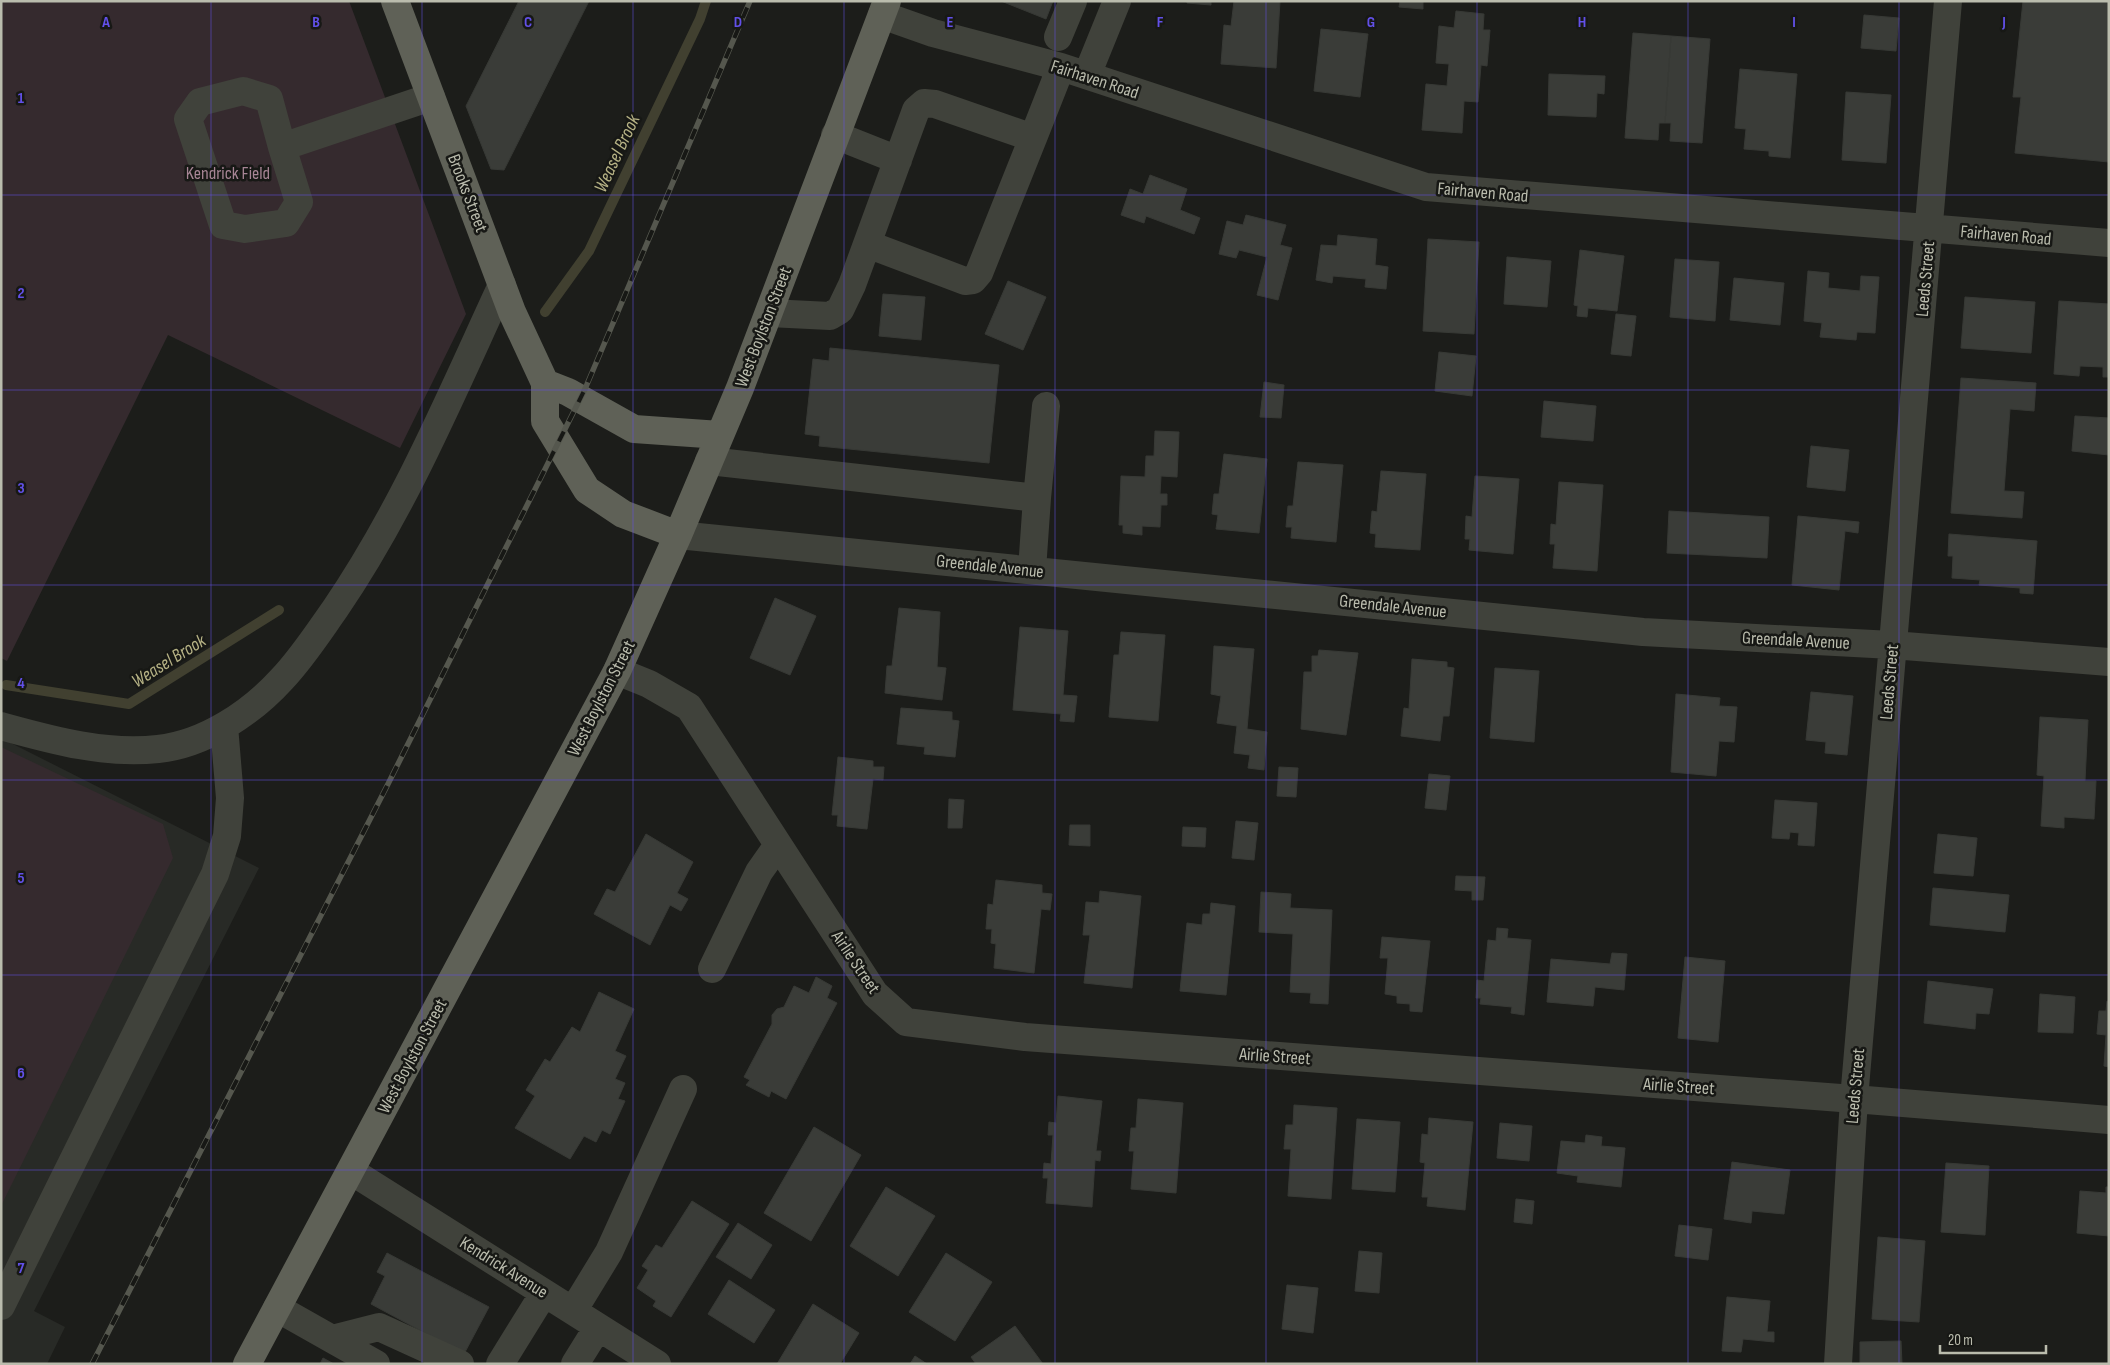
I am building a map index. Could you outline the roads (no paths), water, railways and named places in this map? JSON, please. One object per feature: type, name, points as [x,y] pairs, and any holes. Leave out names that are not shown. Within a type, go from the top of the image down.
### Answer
[{"type":"main road","name":"Brooks Street","points":[[395,1],[502,285],[525,342],[545,383],[545,421],[587,490],[624,514],[678,535]]},
{"type":"main road","name":"West Boylston Street","points":[[247,1364],[617,671],[678,535],[720,435],[769,313],[884,8]]},
{"type":"main road","points":[[545,383],[568,392],[634,429],[720,435]]},
{"type":"street","points":[[1058,37],[1073,1]]},
{"type":"street","points":[[1087,75],[1118,1]]},
{"type":"street","name":"Leeds Street","points":[[1838,1364],[1854,1099],[1948,1]]},
{"type":"street","name":"Fairhaven Road","points":[[884,8],[933,33],[1087,75],[1426,187],[2109,243]]},
{"type":"street","points":[[867,244],[964,281],[974,280],[979,273],[1061,67]]},
{"type":"street","points":[[242,91],[269,99],[282,147],[299,202],[286,223],[245,229],[223,225],[188,119],[200,102],[242,91]]},
{"type":"street","points":[[282,147],[431,97]]},
{"type":"street","points":[[769,313],[830,316],[840,310],[846,300],[916,110],[924,103],[935,104],[1033,138]]},
{"type":"street","points":[[835,136],[898,160]]},
{"type":"street","points":[[1,726],[95,748],[159,749],[196,739],[224,726],[250,709],[282,679],[348,589],[403,498],[502,285]]},
{"type":"street","points":[[1032,570],[1046,406]]},
{"type":"street","points":[[709,461],[1037,498]]},
{"type":"street","name":"Greendale Avenue","points":[[678,535],[1643,632],[1892,644],[2109,662]]},
{"type":"street","name":"Airlie Street","points":[[617,671],[648,684],[689,707],[875,994],[906,1022],[1025,1037],[2109,1120]]},
{"type":"street","points":[[1,1306],[215,874],[227,836],[230,798],[224,726]]},
{"type":"street","points":[[712,969],[759,872],[778,845]]},
{"type":"street","points":[[573,1311],[609,1252],[683,1089]]},
{"type":"street","name":"Kendrick Avenue","points":[[351,1171],[657,1364]]},
{"type":"street","points":[[500,1364],[544,1293]]},
{"type":"street","points":[[277,1308],[376,1364]]},
{"type":"street","points":[[332,1339],[379,1327],[460,1364]]},
{"type":"street","points":[[575,1364],[598,1327]]},
{"type":"waterway","name":"Weasel Brook","points":[[545,312],[589,251],[700,19],[706,1]]},
{"type":"waterway","name":"Weasel Brook","points":[[6,685],[129,704],[279,610]]},
{"type":"railway","points":[[92,1364],[388,784],[585,389],[750,1]]},
{"type":"park label","name":"Kendrick Field","points":[[228,173]]}]
